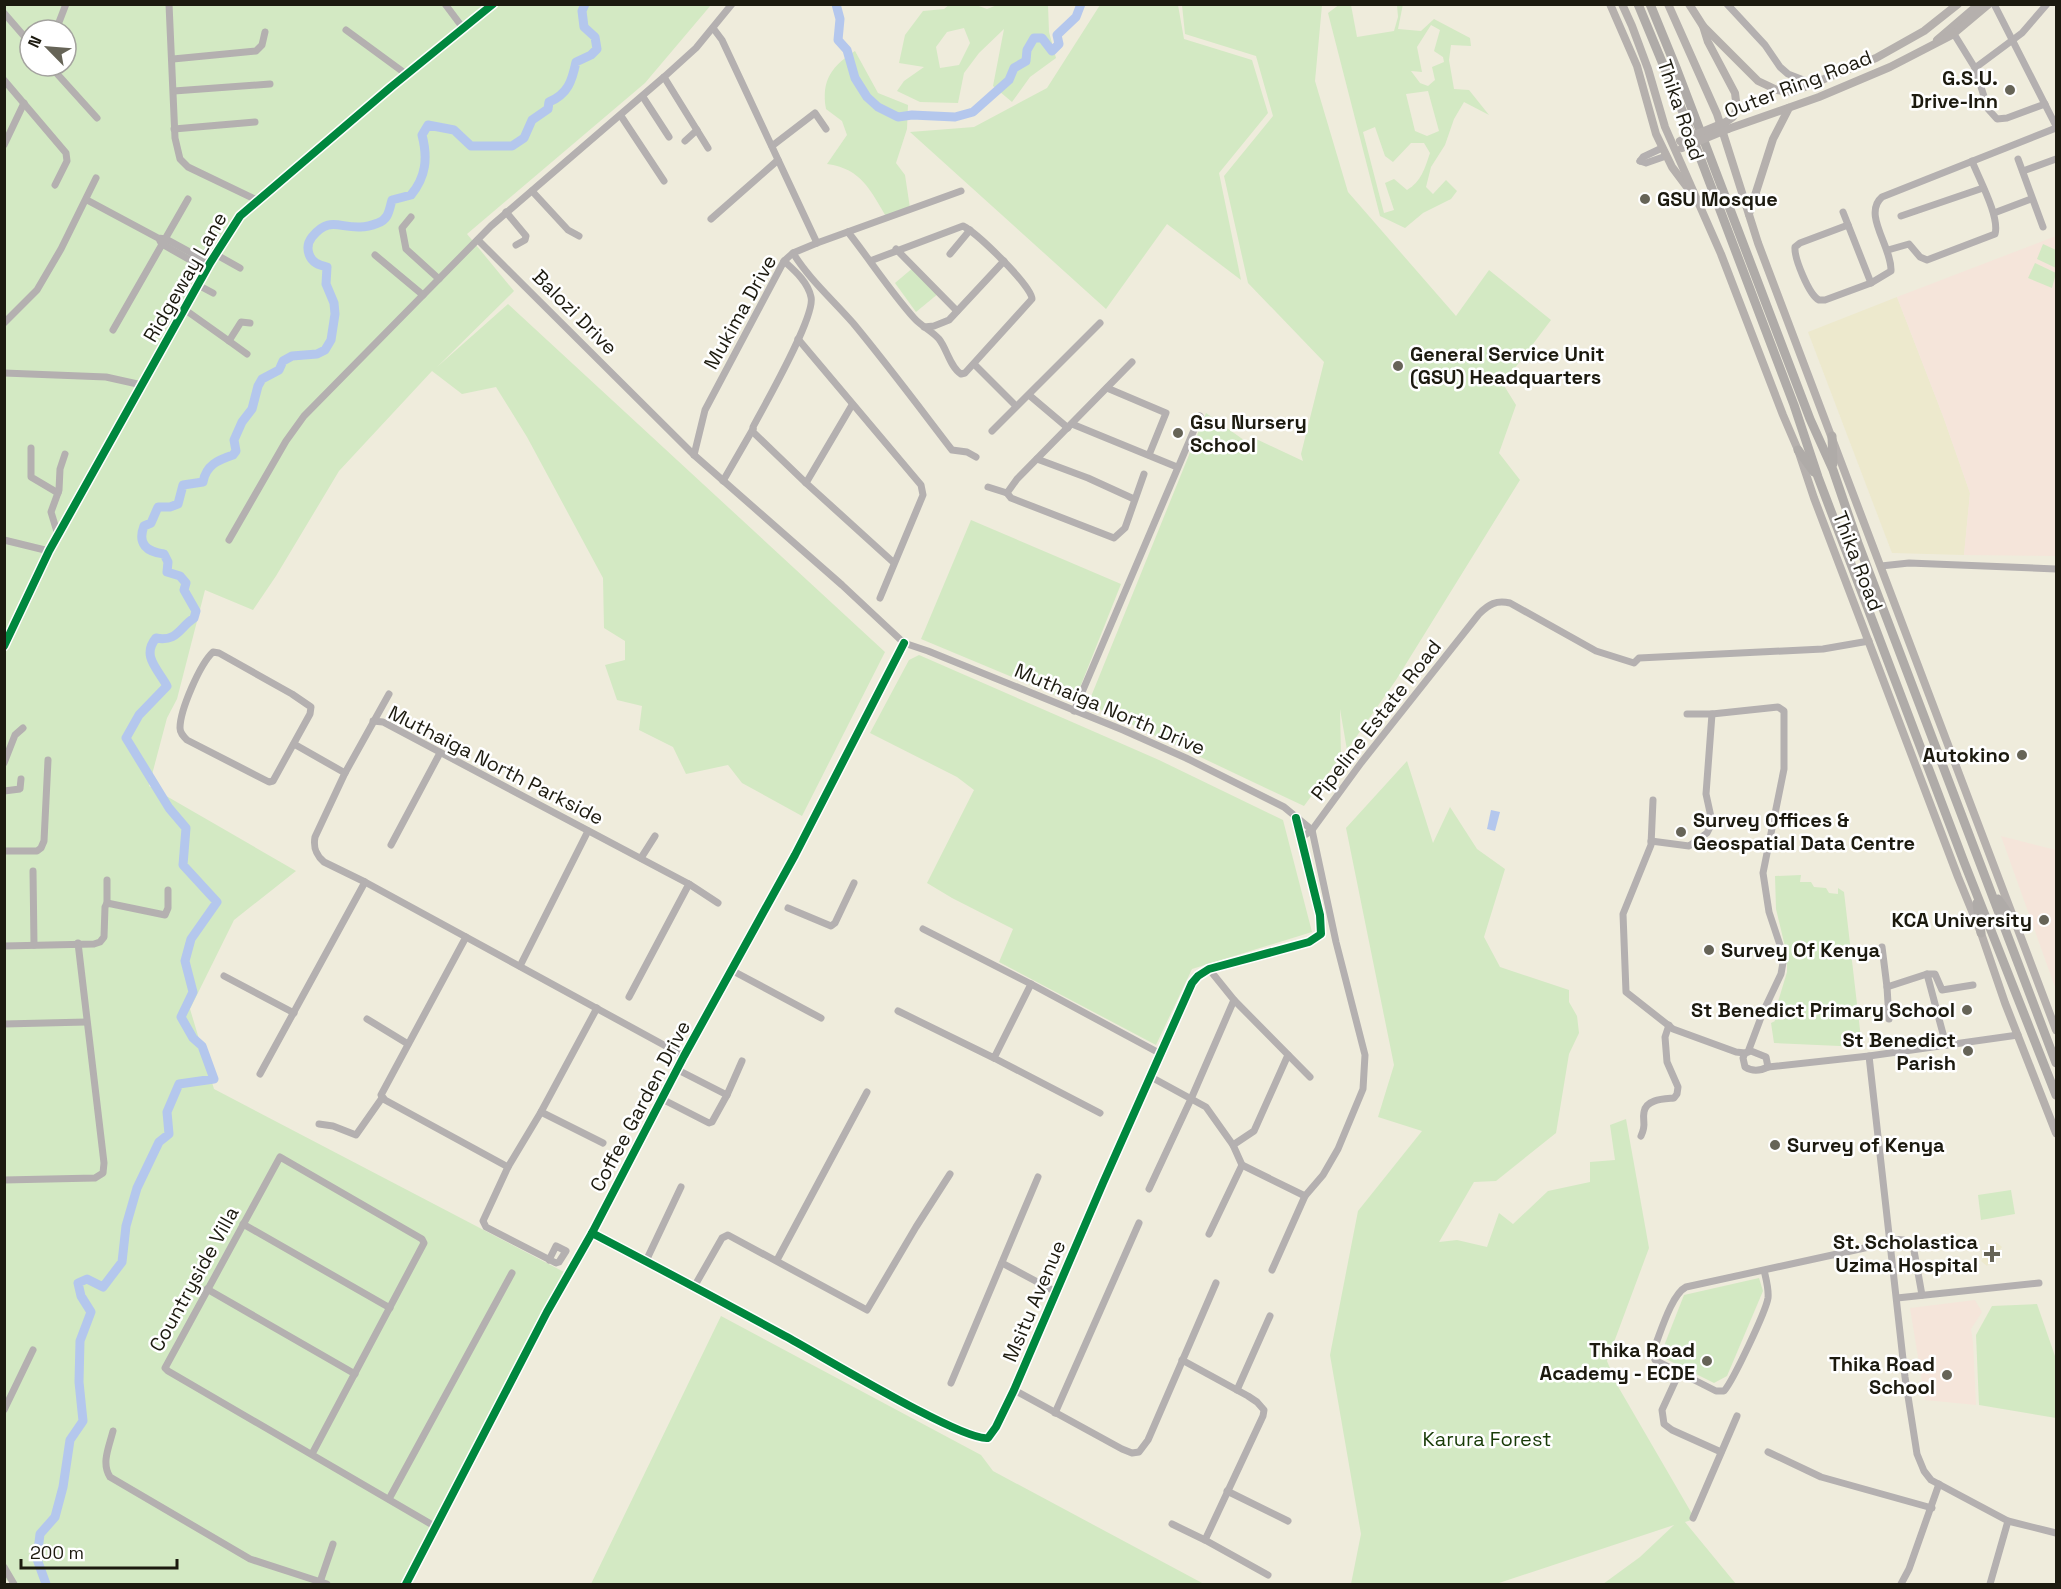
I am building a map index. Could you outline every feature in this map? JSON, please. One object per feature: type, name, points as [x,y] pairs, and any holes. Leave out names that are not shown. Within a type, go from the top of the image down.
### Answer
[{"type":"highway","name":"Thika Road","points":[[1638,4],[1684,116],[1974,888],[2056,1095]]},
{"type":"highway","name":"Thika Road","points":[[1650,4],[1810,419],[1833,470],[1858,543],[2056,1063]]},
{"type":"highway","points":[[1832,436],[1833,470]]},
{"type":"highway","points":[[1798,450],[1818,477]]},
{"type":"highway","points":[[1990,887],[2014,922]]},
{"type":"highway","points":[[1974,888],[1982,933]]},
{"type":"main road","points":[[1610,4],[1637,66],[1656,134],[1672,167],[1698,202]]},
{"type":"main road","name":"Thika Road","points":[[1622,4],[1641,49],[1660,110],[1721,254],[1798,450],[1814,498],[1958,877],[1982,933],[2005,1003],[2056,1131]]},
{"type":"main road","name":"Thika Road","points":[[1668,4],[1717,114],[1749,217],[2056,1030]]},
{"type":"main road","points":[[1689,4],[1704,26],[1708,42],[1735,93],[1737,109],[1729,123]]},
{"type":"main road","name":"Outer Ring Road","points":[[1704,26],[1749,74],[1766,86],[1792,92],[1876,58],[1908,41],[1958,4]]},
{"type":"main road","name":"Outer Ring Road","points":[[1932,44],[1979,4]]},
{"type":"main road","name":"Outer Ring Road","points":[[1677,146],[1729,123],[1789,108],[1890,67],[1954,34],[1991,4]]},
{"type":"main road","points":[[1749,217],[1773,139],[1789,108]]},
{"type":"main road","points":[[1656,134],[1660,110]]},
{"type":"street","points":[[169,4],[174,129],[180,159],[188,167],[256,200]]},
{"type":"street","points":[[445,4],[463,28]]},
{"type":"street","name":"Ridgeway Lane","points":[[4,646],[49,551],[208,266],[240,216],[406,74],[493,4]]},
{"type":"street","points":[[229,540],[296,426],[506,212],[643,97],[696,48],[732,4]]},
{"type":"street","points":[[1727,4],[1788,74],[1815,84]]},
{"type":"street","points":[[1848,225],[1795,247],[1796,256],[1812,295],[1819,300],[1871,283],[1892,272],[1888,250],[1874,214],[1879,200],[2056,127],[2013,40],[1991,4]]},
{"type":"street","points":[[1975,68],[2013,40],[2047,4]]},
{"type":"street","points":[[4,13],[18,29]]},
{"type":"street","points":[[713,28],[722,40],[817,243]]},
{"type":"street","points":[[346,30],[406,74]]},
{"type":"street","points":[[173,59],[256,51],[262,45],[265,32]]},
{"type":"street","points":[[1954,34],[1975,68],[1988,109],[1997,119],[2007,118],[2045,104]]},
{"type":"street","points":[[664,77],[708,148]]},
{"type":"street","points":[[61,78],[96,118]]},
{"type":"street","points":[[4,80],[66,153],[67,161],[55,185]]},
{"type":"street","points":[[174,91],[270,84]]},
{"type":"street","points":[[643,97],[669,137]]},
{"type":"street","points":[[4,145],[24,103]]},
{"type":"street","points":[[772,146],[815,113],[826,129]]},
{"type":"street","points":[[621,116],[664,181]]},
{"type":"street","points":[[174,129],[255,122]]},
{"type":"street","points":[[685,141],[697,130]]},
{"type":"street","points":[[2018,159],[2043,227]]},
{"type":"street","points":[[2022,171],[2056,159]]},
{"type":"street","points":[[711,219],[778,160]]},
{"type":"street","points":[[1888,250],[1909,244],[1924,260],[1992,236],[1997,227],[1994,213],[1972,161]]},
{"type":"street","points":[[4,323],[37,290],[87,200],[96,178]]},
{"type":"street","points":[[1902,216],[1983,188]]},
{"type":"street","points":[[532,191],[568,230],[579,236]]},
{"type":"street","name":"Mukima Drive","points":[[694,455],[705,410],[784,261],[793,253],[817,243],[961,191]]},
{"type":"street","points":[[113,330],[162,240],[188,199]]},
{"type":"street","points":[[1994,213],[2031,199]]},
{"type":"street","points":[[87,200],[208,266]]},
{"type":"street","points":[[506,212],[526,236],[525,240],[516,245]]},
{"type":"street","points":[[1843,212],[1871,283]]},
{"type":"street","points":[[411,217],[402,228],[404,246],[439,279]]},
{"type":"street","points":[[848,232],[870,261],[914,318],[940,341],[959,373],[965,373],[974,364],[1032,299],[1030,290],[1004,261],[963,226],[896,249],[870,261]]},
{"type":"street","points":[[950,254],[970,230]]},
{"type":"street","name":"Balozi Drive","points":[[478,240],[694,455],[842,585],[904,643]]},
{"type":"street","points":[[896,249],[957,311]]},
{"type":"street","points":[[793,253],[879,355],[952,450],[967,452],[976,457]]},
{"type":"street","points":[[215,254],[240,268]]},
{"type":"street","points":[[375,255],[423,295]]},
{"type":"street","points":[[723,481],[753,429],[798,339],[812,300],[804,282],[784,261]]},
{"type":"street","points":[[924,327],[944,324],[1004,261]]},
{"type":"street","points":[[198,285],[213,293]]},
{"type":"street","points":[[184,309],[247,354]]},
{"type":"street","points":[[230,341],[241,322],[250,323]]},
{"type":"street","points":[[992,431],[1100,323]]},
{"type":"street","points":[[798,339],[921,485],[923,495],[893,562],[880,598]]},
{"type":"street","points":[[1007,493],[1010,487],[1132,362]]},
{"type":"street","points":[[974,364],[1016,406]]},
{"type":"street","points":[[4,373],[106,378],[142,385]]},
{"type":"street","points":[[1107,388],[1166,413],[1149,455]]},
{"type":"street","points":[[1029,395],[1070,426],[1177,467]]},
{"type":"street","points":[[806,483],[852,405]]},
{"type":"street","points":[[1074,711],[1200,416]]},
{"type":"street","points":[[753,429],[755,435],[893,562]]},
{"type":"street","points":[[31,448],[31,477],[58,492]]},
{"type":"street","points":[[58,535],[51,515],[58,492],[59,472],[65,454]]},
{"type":"street","points":[[1037,459],[1134,499]]},
{"type":"street","points":[[988,487],[1114,538],[1125,528],[1144,474]]},
{"type":"street","points":[[4,540],[49,551]]},
{"type":"street","points":[[1881,566],[1920,563],[2056,569]]},
{"type":"street","name":"Pipeline Estate Road","points":[[1272,1270],[1305,1196],[1323,1175],[1338,1149],[1363,1089],[1365,1055],[1336,942],[1312,830],[1360,763],[1479,614],[1491,603],[1498,601],[1510,603],[1596,651],[1634,663],[1639,658],[1813,650],[1844,647],[1869,641]]},
{"type":"street","name":"Muthaiga North Drive","points":[[904,643],[1123,730],[1207,768],[1284,807],[1296,818]]},
{"type":"street","name":"Coffee Garden Drive","points":[[406,1584],[547,1312],[592,1233],[684,1056],[795,855],[904,643]]},
{"type":"street","points":[[213,652],[219,653],[312,707],[294,744],[277,776],[269,782],[181,735],[180,728],[185,707],[197,676],[208,656],[213,652]]},
{"type":"street","points":[[374,721],[389,694]]},
{"type":"street","points":[[1687,714],[1712,714],[1778,707],[1784,711],[1785,716],[1784,769],[1763,873],[1769,912],[1784,957],[1781,974],[1745,1054],[1745,1067],[1751,1070],[1762,1070],[1781,1064],[1869,1056],[2018,1035]]},
{"type":"street","points":[[1651,841],[1689,846],[1707,833],[1711,817],[1706,794],[1712,714]]},
{"type":"street","name":"Muthaiga North Parkside","points":[[684,1056],[324,862],[319,858],[315,849],[315,837],[345,773],[374,721],[383,722],[641,858],[718,903]]},
{"type":"street","points":[[4,763],[15,735],[23,728]]},
{"type":"street","points":[[294,744],[345,773]]},
{"type":"street","points":[[391,845],[440,753]]},
{"type":"street","points":[[4,851],[37,851],[41,848],[44,841],[48,760]]},
{"type":"street","points":[[4,791],[20,789],[21,779]]},
{"type":"street","points":[[1653,800],[1651,841],[1623,914],[1626,992],[1683,1034],[1736,1052],[1745,1054],[1756,1052],[1781,1064]]},
{"type":"street","points":[[1296,818],[1312,830],[1301,838]]},
{"type":"street","points":[[1296,818],[1320,915],[1320,935],[1309,942],[1209,969],[1234,999],[1310,1077]]},
{"type":"street","points":[[520,966],[588,831]]},
{"type":"street","points":[[641,858],[655,836]]},
{"type":"street","points":[[33,871],[34,945]]},
{"type":"street","points":[[4,946],[100,942],[104,937],[107,880]]},
{"type":"street","points":[[260,1074],[364,882]]},
{"type":"street","points":[[788,908],[831,926],[835,923],[854,883]]},
{"type":"street","points":[[629,997],[689,884]]},
{"type":"street","points":[[107,903],[165,915],[168,908],[168,890]]},
{"type":"street","points":[[922,929],[1161,1054]]},
{"type":"street","points":[[319,1124],[333,1126],[356,1135],[382,1096],[466,937]]},
{"type":"street","points":[[4,1180],[95,1178],[103,1173],[104,1163],[78,943]]},
{"type":"street","points":[[1882,947],[1888,1019]]},
{"type":"street","name":"Msitu Avenue","points":[[592,1233],[927,1415],[979,1438],[990,1436],[1014,1390],[1192,983],[1209,969]]},
{"type":"street","points":[[733,970],[821,1018]]},
{"type":"street","points":[[1927,974],[1946,1045]]},
{"type":"street","points":[[1887,987],[1927,974],[1935,974],[1942,990],[1972,985]]},
{"type":"street","points":[[224,976],[294,1013]]},
{"type":"street","points":[[994,1058],[1031,984]]},
{"type":"street","points":[[1149,1189],[1234,999]]},
{"type":"street","points":[[549,1260],[486,1227],[483,1221],[508,1167],[541,1112],[597,1008]]},
{"type":"street","points":[[898,1011],[1100,1113]]},
{"type":"street","points":[[367,1020],[408,1044]]},
{"type":"street","points":[[4,1024],[86,1022]]},
{"type":"street","points":[[1641,1136],[1644,1129],[1644,1112],[1647,1107],[1658,1100],[1674,1098],[1677,1094],[1678,1087],[1667,1062],[1665,1037],[1669,1025]]},
{"type":"street","points":[[1233,1145],[1254,1131],[1288,1055]]},
{"type":"street","points":[[1869,1056],[1905,1377],[1917,1454],[1924,1471],[1931,1480],[2008,1521],[2056,1533]]},
{"type":"street","points":[[1766,1057],[1768,1067]]},
{"type":"street","points":[[662,1099],[709,1123],[712,1122],[742,1061]]},
{"type":"street","points":[[678,1070],[727,1095]]},
{"type":"street","points":[[1151,1077],[1206,1107],[1233,1145],[1242,1165],[1305,1196]]},
{"type":"street","points":[[777,1260],[867,1092]]},
{"type":"street","points":[[382,1096],[508,1167]]},
{"type":"street","points":[[541,1112],[603,1143]]},
{"type":"street","name":"Countryside Villa","points":[[390,1308],[424,1242],[280,1157],[166,1363],[166,1370],[436,1527]]},
{"type":"street","points":[[1209,1234],[1242,1165]]},
{"type":"street","points":[[694,1287],[724,1235],[728,1235],[867,1310],[950,1174]]},
{"type":"street","points":[[951,1383],[1038,1177]]},
{"type":"street","points":[[646,1262],[681,1187]]},
{"type":"street","points":[[1055,1413],[1139,1223]]},
{"type":"street","points":[[243,1224],[390,1308],[312,1454]]},
{"type":"street","points":[[1764,1270],[1768,1299],[1734,1376],[1722,1392],[1655,1360],[1653,1353],[1679,1292],[1686,1287],[1876,1245],[1891,1239],[1909,1241],[1913,1245],[1922,1295]]},
{"type":"street","points":[[1002,1263],[1056,1292]]},
{"type":"street","points":[[389,1499],[512,1273]]},
{"type":"street","points":[[1014,1390],[1122,1449],[1132,1453],[1139,1452],[1148,1440],[1216,1283]]},
{"type":"street","points":[[1897,1298],[2039,1283]]},
{"type":"street","points":[[207,1289],[355,1374]]},
{"type":"street","points":[[1237,1390],[1270,1316]]},
{"type":"street","points":[[4,1410],[33,1350]]},
{"type":"street","points":[[1182,1360],[1257,1402],[1264,1410],[1205,1540]]},
{"type":"street","points":[[1679,1373],[1662,1410],[1664,1424],[1672,1430],[1721,1452]]},
{"type":"street","points":[[1693,1518],[1737,1416]]},
{"type":"street","points":[[113,1431],[105,1464],[110,1477],[250,1559],[324,1583],[333,1544]]},
{"type":"street","points":[[1768,1452],[1821,1476],[1932,1508]]},
{"type":"street","points":[[1901,1584],[1909,1569],[1939,1484]]},
{"type":"street","points":[[1227,1491],[1288,1521]]},
{"type":"street","points":[[1990,1584],[2008,1521]]},
{"type":"street","points":[[1172,1524],[1268,1575]]},
{"type":"street","points":[[4,1567],[14,1584]]},
{"type":"shaded area","points":[[2056,236],[2056,556],[1964,555],[1970,493],[1897,297]]},
{"type":"shaded area","points":[[1897,297],[1970,493],[1964,555],[1892,553],[1808,332]]},
{"type":"shaded area","name":"KCA University","points":[[2001,836],[2056,850],[2056,990]]},
{"type":"shaded area","name":"St. Scholastica Uzima Hospital","points":[[1996,1242],[2002,1247],[1987,1266],[1981,1261]]},
{"type":"shaded area","points":[[1975,1300],[1982,1312],[1971,1329],[1976,1405],[1925,1400],[1910,1308]]},
{"type":"green space","points":[[950,4],[976,5],[987,9],[997,5],[1048,5],[1049,32],[1056,58],[1030,77],[1012,102],[993,86],[1004,29],[979,53],[964,73],[958,103],[920,102],[897,91],[904,81],[924,67],[899,63],[905,35],[923,11],[944,9]],"holes":[[[964,28],[970,43],[959,65],[940,68],[936,47],[947,32]]]},
{"type":"green space","points":[[1340,4],[1351,5],[1357,37],[1394,31],[1398,17],[1397,5],[1403,4],[1398,29],[1421,31],[1434,19],[1470,38],[1471,46],[1451,45],[1449,60],[1454,89],[1469,90],[1489,115],[1464,102],[1454,119],[1445,145],[1431,167],[1426,187],[1433,194],[1446,180],[1457,191],[1451,199],[1423,213],[1405,228],[1380,216],[1328,13]],"holes":[[[1431,25],[1440,30],[1434,51],[1443,57],[1444,62],[1432,67],[1435,80],[1428,86],[1420,83],[1411,71],[1422,72],[1417,47]],[[1428,91],[1439,131],[1427,136],[1415,131],[1406,94]],[[1375,127],[1385,156],[1393,162],[1411,143],[1424,143],[1430,153],[1419,179],[1412,187],[1407,190],[1394,179],[1385,183],[1394,210],[1384,213],[1363,132]]]},
{"type":"green space","points":[[5,5],[711,5],[645,83],[467,234],[514,291],[437,367],[508,304],[885,652],[802,816],[742,783],[728,765],[686,774],[673,747],[639,730],[642,706],[617,700],[605,665],[625,660],[625,641],[604,628],[603,578],[527,437],[496,387],[462,394],[432,371],[339,471],[253,610],[205,590],[177,699],[167,718],[149,786],[296,871],[234,920],[190,1009],[214,1089],[564,1272],[400,1584],[18,1584],[5,1580]]},
{"type":"green space","points":[[1100,5],[1178,5],[1184,39],[1252,60],[1268,113],[1219,173],[1241,280],[1167,224],[1106,309],[910,132],[974,127],[1047,88]]},
{"type":"green space","points":[[1182,5],[1322,5],[1315,81],[1348,192],[1456,316],[1489,270],[1551,320],[1503,384],[1516,405],[1499,453],[1520,480],[1396,680],[1347,750],[1340,709],[1341,756],[1304,806],[1088,704],[1206,413],[1248,443],[1254,438],[1303,461],[1301,454],[1324,362],[1248,283],[1224,176],[1273,116],[1256,56],[1185,34]]},
{"type":"green space","points":[[855,51],[878,93],[908,105],[907,129],[896,163],[905,175],[910,208],[887,218],[864,182],[849,171],[827,164],[847,135],[842,121],[826,109],[825,90],[834,68]]},
{"type":"green space","points":[[2043,244],[2056,250],[2056,268],[2037,259]]},
{"type":"green space","points":[[2035,263],[2056,273],[2052,288],[2028,278]]},
{"type":"green space","points":[[914,267],[939,293],[916,312],[895,283]]},
{"type":"green space","points":[[971,520],[1121,584],[1077,695],[1067,700],[921,639]]},
{"type":"green space","points":[[919,655],[1159,760],[1283,820],[1312,932],[1192,969],[1156,1045],[999,962],[1013,929],[927,883],[974,790],[957,777],[870,733],[909,660]]},
{"type":"green space","name":"Karura Forest","points":[[1407,761],[1433,843],[1450,807],[1477,849],[1505,869],[1484,937],[1500,967],[1569,990],[1569,1002],[1577,1016],[1579,1033],[1569,1054],[1556,1133],[1496,1181],[1474,1182],[1439,1242],[1457,1240],[1487,1247],[1499,1213],[1513,1224],[1548,1191],[1590,1182],[1590,1162],[1615,1160],[1610,1125],[1626,1119],[1649,1248],[1607,1361],[1616,1383],[1695,1519],[1685,1522],[1736,1584],[1603,1584],[1640,1557],[1674,1525],[1496,1584],[1351,1584],[1361,1534],[1330,1355],[1358,1211],[1422,1131],[1378,1117],[1394,1065],[1346,828]]},
{"type":"green space","points":[[1801,875],[1800,882],[1811,882],[1814,887],[1826,888],[1829,893],[1838,894],[1838,888],[1844,892],[1862,1047],[1774,1043],[1771,1023],[1775,1021],[1771,1010],[1777,1005],[1787,972],[1787,955],[1776,909],[1775,876]]},
{"type":"green space","points":[[2011,1190],[2015,1214],[1981,1220],[1978,1195]]},
{"type":"green space","points":[[1759,1278],[1763,1291],[1727,1376],[1714,1383],[1660,1356],[1684,1295]]},
{"type":"green space","points":[[2037,1304],[2056,1359],[2056,1418],[1979,1405],[1976,1335],[1992,1306]]},
{"type":"green space","points":[[721,1316],[981,1455],[993,1471],[1204,1584],[591,1584]]},
{"type":"water","points":[[1491,810],[1500,812],[1495,831],[1487,829]]},
{"type":"waterway","points":[[46,1584],[37,1559],[40,1534],[55,1517],[63,1487],[70,1440],[83,1421],[79,1382],[80,1341],[91,1312],[81,1296],[78,1283],[87,1279],[103,1287],[122,1262],[126,1226],[137,1188],[159,1142],[169,1134],[167,1112],[179,1084],[214,1079],[202,1046],[193,1038],[181,1017],[193,992],[185,961],[191,939],[217,902],[183,865],[186,828],[169,808],[126,738],[139,715],[167,686],[152,662],[150,651],[152,645],[156,638],[169,638],[177,633],[194,618],[196,611],[184,590],[186,583],[180,576],[167,572],[168,562],[164,554],[145,546],[142,538],[144,526],[151,523],[158,507],[178,504],[183,485],[203,482],[210,467],[233,455],[236,451],[234,440],[242,422],[252,409],[262,379],[279,370],[283,361],[292,356],[317,354],[325,350],[331,340],[335,314],[334,303],[326,284],[327,267],[314,262],[310,257],[308,245],[312,237],[329,225],[360,227],[378,223],[386,217],[392,200],[411,195],[423,174],[425,152],[422,135],[428,125],[454,130],[471,146],[512,146],[524,138],[532,120],[548,109],[549,102],[565,91],[573,75],[576,62],[591,55],[597,49],[595,37],[584,27],[582,11],[585,4]]},
{"type":"waterway","points":[[836,4],[840,19],[838,40],[847,50],[855,78],[867,97],[878,107],[898,117],[912,115],[955,117],[973,112],[1009,80],[1014,68],[1026,61],[1027,50],[1034,38],[1042,38],[1052,51],[1059,44],[1057,35],[1076,17],[1081,4]]},
{"type":"cycle path","points":[[4,646],[49,551],[210,263],[240,216],[391,87],[493,4]]},
{"type":"cycle path","points":[[406,1584],[547,1312],[592,1233],[684,1056],[795,855],[904,643]]},
{"type":"cycle path","points":[[592,1233],[921,1412],[973,1435],[988,1438],[1014,1390],[1192,983],[1209,969],[1309,942],[1321,934],[1320,915],[1296,818]]},
{"type":"place","name":"G.S.U. Drive-Inn","points":[[2010,90]]},
{"type":"place","name":"GSU Mosque","points":[[1645,199]]},
{"type":"place","name":"General Service Unit (GSU) Headquarters","points":[[1398,366]]},
{"type":"place","name":"Gsu Nursery School","points":[[1178,433]]},
{"type":"place","name":"Autokino","points":[[2022,755]]},
{"type":"place","name":"Survey Offices & Geospatial Data Centre","points":[[1681,832]]},
{"type":"place","name":"KCA University","points":[[2044,920]]},
{"type":"place","name":"Survey Of Kenya","points":[[1709,950]]},
{"type":"place","name":"St Benedict Primary School","points":[[1967,1010]]},
{"type":"place","name":"St Benedict Parish","points":[[1968,1051]]},
{"type":"place","name":"Survey of Kenya","points":[[1775,1145]]},
{"type":"place","name":"St. Scholastica Uzima Hospital","points":[[1992,1254]]},
{"type":"place","name":"Thika Road Academy - ECDE","points":[[1707,1361]]},
{"type":"place","name":"Thika Road School","points":[[1947,1375]]}]
